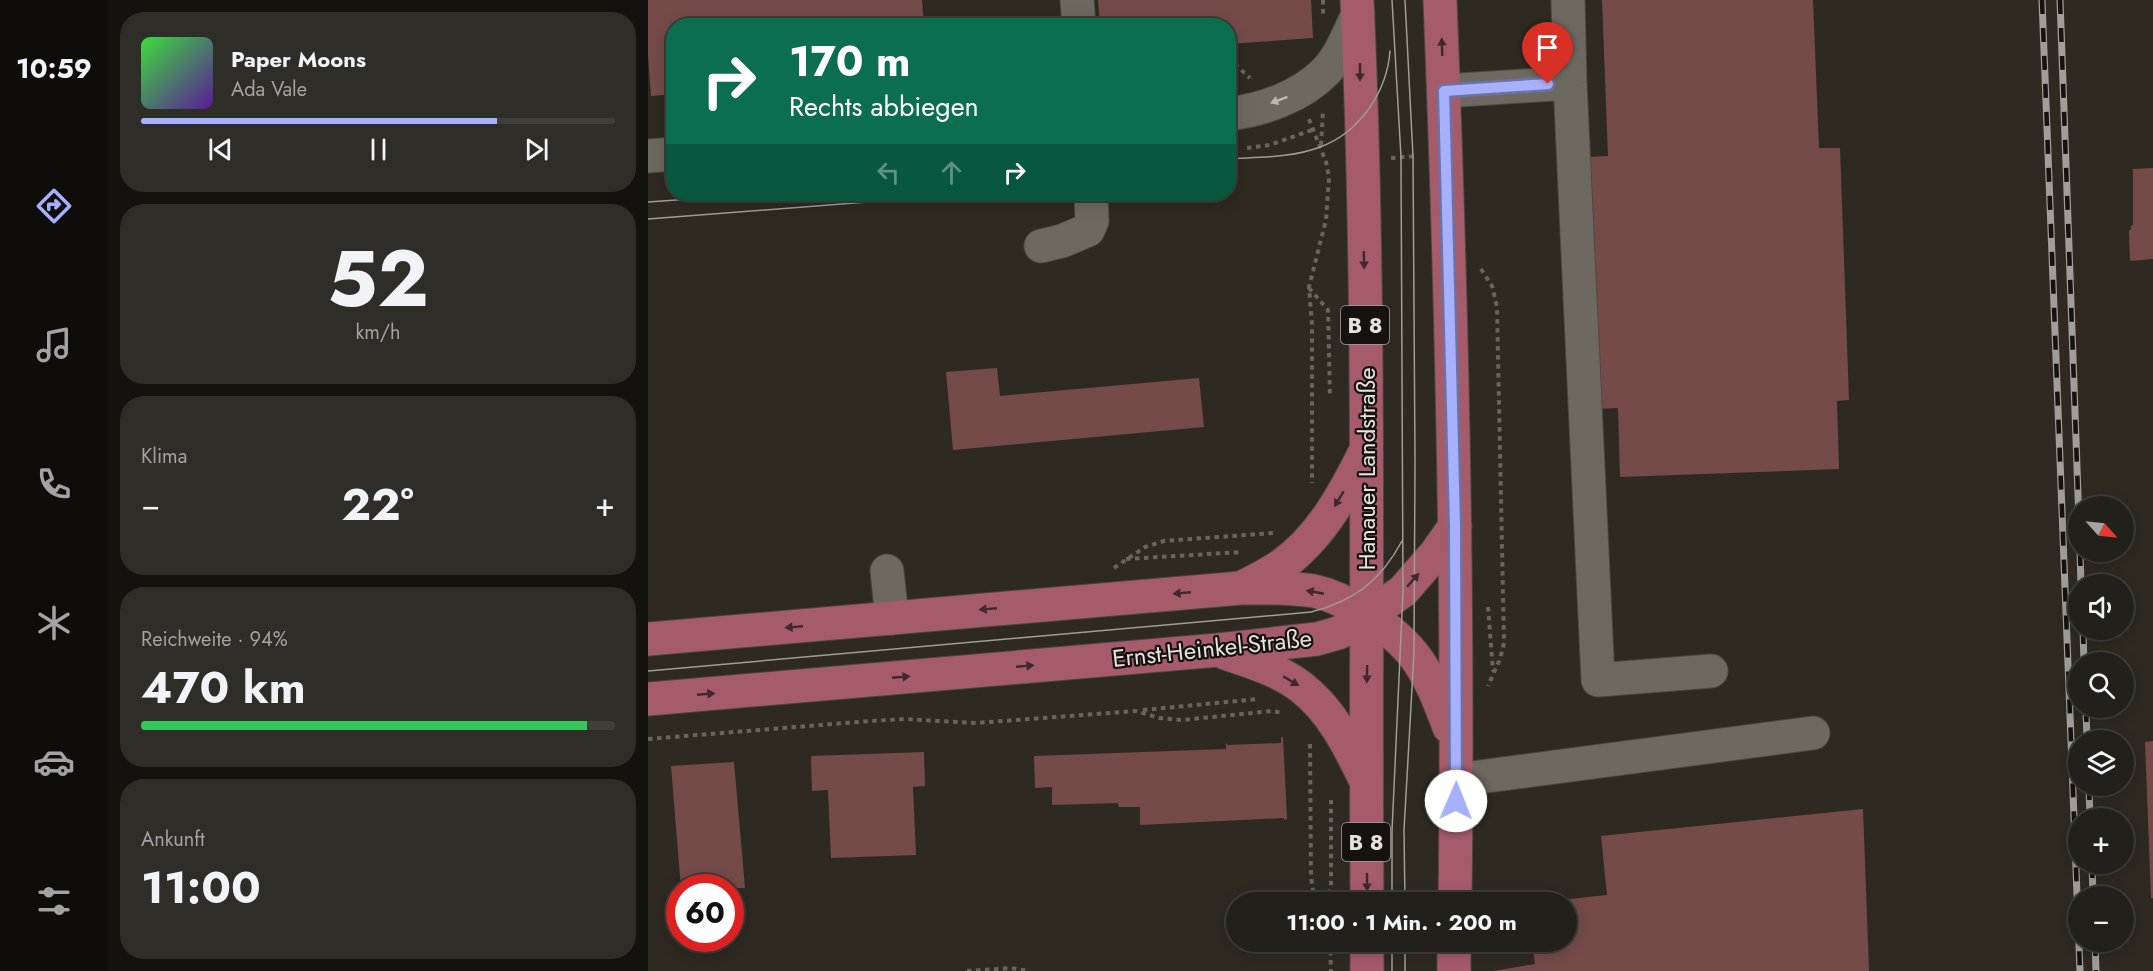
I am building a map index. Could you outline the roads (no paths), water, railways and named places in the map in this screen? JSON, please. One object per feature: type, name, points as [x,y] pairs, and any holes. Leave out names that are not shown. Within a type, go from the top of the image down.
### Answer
[{"type":"main road","points":[[1440,0],[1455,525],[1457,748],[1455,892]]},
{"type":"main road","name":"Hanauer Landstraße","points":[[1358,7],[1363,159],[1367,448],[1367,892]]},
{"type":"main road","points":[[1241,588],[1283,564],[1310,540],[1330,516],[1367,448]]},
{"type":"main road","points":[[1455,525],[1403,591],[1368,616],[1389,630],[1414,653],[1434,687],[1457,748]]},
{"type":"main road","name":"Ernst-Heinkel-Straße","points":[[648,639],[1241,588],[1316,591],[1344,601],[1368,616],[1338,633],[1317,639],[1218,650],[648,699]]},
{"type":"main road","points":[[1218,650],[1270,669],[1301,686],[1336,725],[1366,781]]},
{"type":"main road","points":[[1367,952],[1367,971]]},
{"type":"main road","points":[[1454,952],[1454,971]]},
{"type":"street","points":[[1077,0],[1078,18]]},
{"type":"street","points":[[1568,0],[1598,680],[1711,672]]},
{"type":"street","points":[[1236,112],[1275,102],[1296,93],[1326,70],[1345,44],[1358,7]]},
{"type":"street","points":[[1444,91],[1570,82]]},
{"type":"street","points":[[648,156],[666,155]]},
{"type":"street","points":[[1041,246],[1062,241],[1088,230],[1092,220],[1091,201]]},
{"type":"street","points":[[887,572],[892,618]]},
{"type":"street","points":[[1456,780],[1813,734]]},
{"type":"tram line","points":[[1392,0],[1401,157],[1403,591],[1392,831],[1392,892]]},
{"type":"tram line","points":[[1405,0],[1413,156],[1415,461],[1414,653],[1404,830],[1405,892]]},
{"type":"tram line","points":[[1236,158],[1309,151],[1334,141],[1347,132],[1377,96],[1388,66],[1390,51]]},
{"type":"tram line","points":[[648,202],[666,201]]},
{"type":"tram line","points":[[648,219],[880,201]]},
{"type":"tram line","points":[[648,671],[1311,612],[1341,602],[1365,587],[1385,567],[1402,541]]},
{"type":"tram line","points":[[1392,952],[1392,971]]},
{"type":"tram line","points":[[1405,952],[1405,971]]},
{"type":"railway","points":[[2042,0],[2080,971]]},
{"type":"railway","points":[[2060,0],[2078,496]]},
{"type":"railway","points":[[2080,562],[2081,574]]},
{"type":"railway","points":[[2083,640],[2084,652]]},
{"type":"railway","points":[[2086,718],[2087,730]]},
{"type":"railway","points":[[2089,796],[2090,808]]},
{"type":"railway","points":[[2092,874],[2093,886]]},
{"type":"railway","points":[[2095,952],[2096,971]]}]
